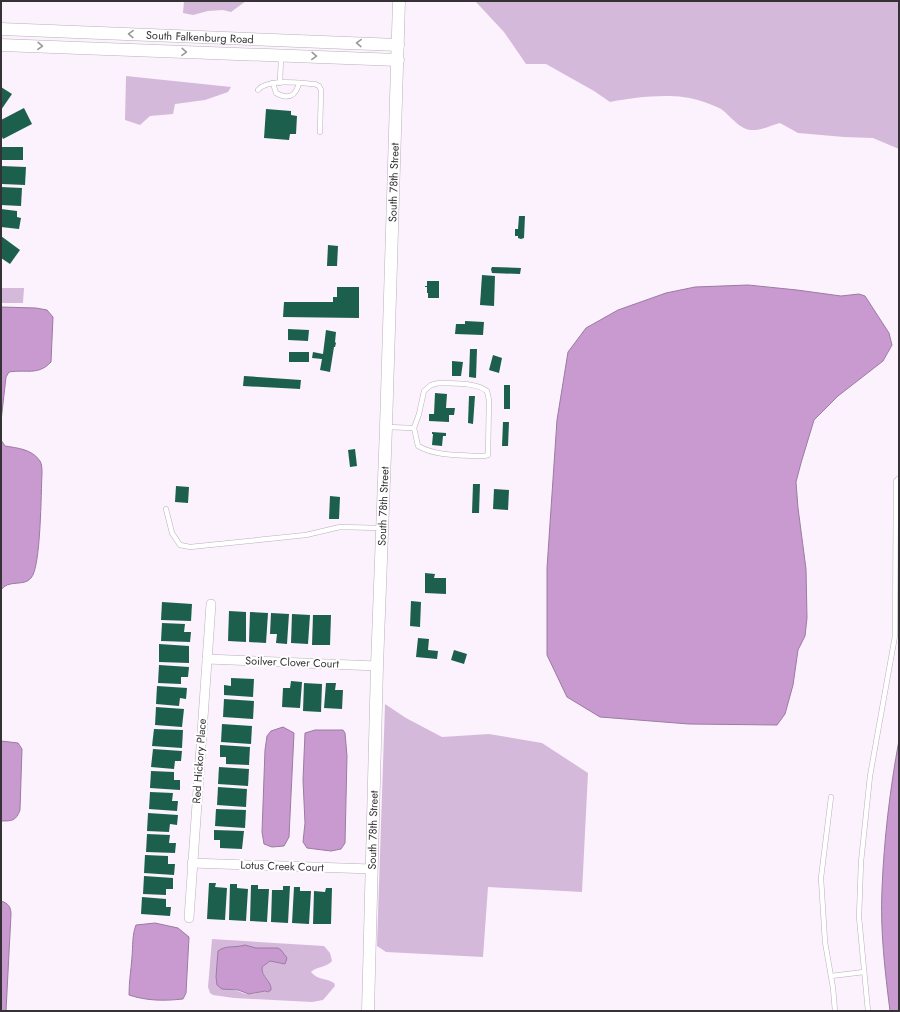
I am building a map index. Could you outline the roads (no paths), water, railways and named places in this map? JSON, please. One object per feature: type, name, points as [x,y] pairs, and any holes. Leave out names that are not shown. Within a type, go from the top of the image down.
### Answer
[{"type":"street","name":"South 78th Street","points":[[368,1011],[377,666],[399,1]]},
{"type":"street","name":"South Falkenburg Road","points":[[1,29],[398,45]]},
{"type":"street","name":"South Falkenburg Road","points":[[1,45],[398,60]]},
{"type":"street","name":"Red Hickory Place","points":[[189,918],[211,604]]},
{"type":"street","name":"Soilver Clover Court","points":[[207,659],[377,666]]},
{"type":"street","name":"Lotus Creek Court","points":[[192,863],[372,869]]},
{"type":"lane","points":[[280,83],[281,55]]},
{"type":"lane","points":[[272,82],[276,93],[287,97],[292,96],[295,93],[300,83]]},
{"type":"lane","points":[[258,90],[261,86],[272,82],[315,84],[319,86],[321,90],[320,132]]},
{"type":"lane","points":[[431,385],[468,385],[483,388],[487,391],[489,400],[488,455],[437,454],[427,451],[418,446],[414,428],[424,391],[431,385]]},
{"type":"lane","points":[[386,427],[414,428]]},
{"type":"lane","points":[[868,1011],[860,917],[861,862],[870,776],[895,636],[896,481],[899,478]]},
{"type":"lane","points":[[166,509],[172,533],[180,545],[190,547],[306,535],[340,527],[382,528]]},
{"type":"lane","points":[[830,797],[821,878],[825,942],[835,1011]]},
{"type":"lane","points":[[831,976],[864,972]]}]
